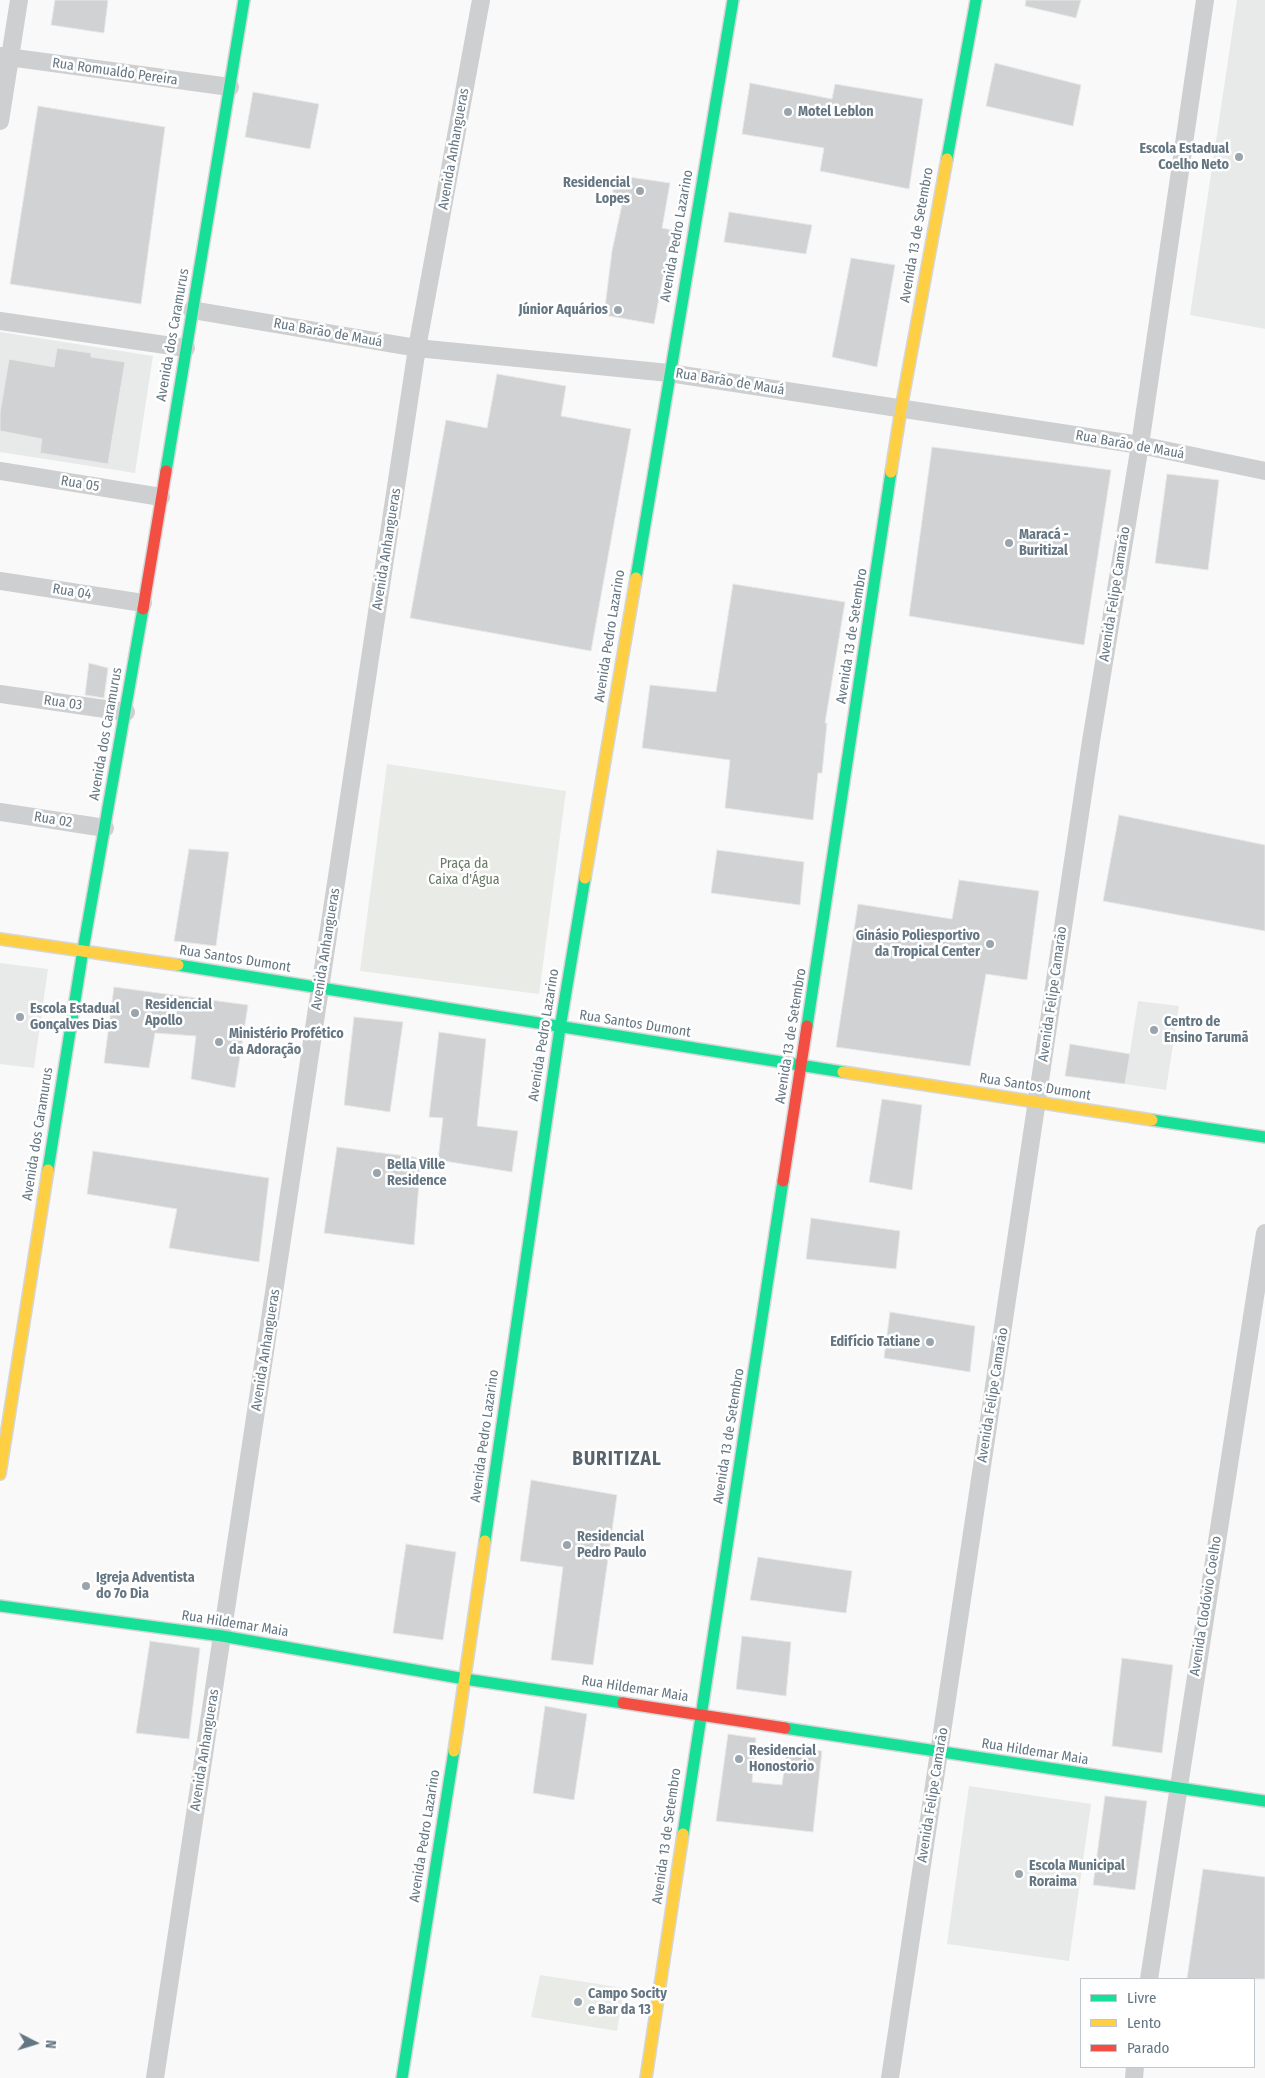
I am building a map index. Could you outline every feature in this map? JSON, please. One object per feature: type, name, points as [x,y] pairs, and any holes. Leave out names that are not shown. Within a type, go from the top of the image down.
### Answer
[{"type":"main road","name":"Avenida dos Caramurus","points":[[0,1474],[83,950],[126,712],[244,0]]},
{"type":"main road","name":"Avenida Pedro Lazarino","points":[[402,2078],[465,1678],[560,1028],[733,0]]},
{"type":"main road","name":"Avenida 13 de Setembro","points":[[646,2078],[700,1714],[802,1065],[901,409],[976,0]]},
{"type":"main road","name":"Rua Santos Dumont","points":[[0,939],[83,950],[560,1028],[1265,1136]]},
{"type":"main road","name":"Rua Hildemar Maia","points":[[0,1606],[222,1636],[465,1678],[1265,1801]]},
{"type":"street","points":[[0,121],[6,57],[19,0]]},
{"type":"street","name":"Avenida Anhangueras","points":[[155,2078],[417,348],[481,0]]},
{"type":"street","name":"Avenida Felipe Camarão","points":[[890,2078],[1091,741],[1140,444],[1205,0]]},
{"type":"street","name":"Rua Romualdo Pereira","points":[[6,57],[230,87]]},
{"type":"street","name":"Rua Barão de Mauá","points":[[192,310],[417,348],[669,372],[901,409],[1140,444],[1265,471]]},
{"type":"street","points":[[0,321],[186,348]]},
{"type":"street","name":"Rua 05","points":[[0,471],[161,497]]},
{"type":"street","name":"Rua 04","points":[[0,581],[143,603]]},
{"type":"street","name":"Rua 03","points":[[0,694],[126,712]]},
{"type":"street","name":"Rua 02","points":[[0,812],[105,828]]},
{"type":"street","name":"Avenida Clodóvio Coelho","points":[[1149,1978],[1265,1232]]},
{"type":"shaded area","name":"Escola Estadual Coelho Neto","points":[[1237,0],[1265,0],[1265,329],[1190,315]]},
{"type":"shaded area","points":[[0,332],[153,356],[135,473],[0,452]]},
{"type":"shaded area","name":"Escola Estadual Gonçalves Dias","points":[[0,963],[48,969],[34,1068],[0,1064]]},
{"type":"shaded area","name":"Centro de Ensino Tarumã","points":[[1138,1001],[1179,1006],[1166,1090],[1125,1084]]},
{"type":"shaded area","name":"Escola Municipal Roraima","points":[[969,1786],[1091,1804],[1069,1961],[947,1944]]},
{"type":"green space","name":"Praça da Caixa d'Água","points":[[387,764],[566,791],[539,994],[360,971]]},
{"type":"green space","name":"Campo Socity e Bar da 13","points":[[540,1975],[624,1988],[617,2031],[531,2017]]},
{"type":"building","points":[[55,0],[108,0],[104,33],[51,25]]},
{"type":"building","points":[[1026,0],[1081,0],[1076,18],[1025,6]]},
{"type":"building","points":[[995,63],[1081,85],[1073,126],[986,106]]},
{"type":"building","points":[[750,83],[832,99],[835,84],[923,99],[909,189],[820,171],[824,148],[742,134]]},
{"type":"building","points":[[253,92],[319,104],[310,149],[245,137]]},
{"type":"building","points":[[38,106],[165,127],[141,304],[10,284]]},
{"type":"building","points":[[615,175],[670,183],[662,228],[672,230],[654,324],[604,315],[612,251],[623,200],[612,198]]},
{"type":"building","points":[[729,212],[812,225],[806,254],[724,242]]},
{"type":"building","points":[[851,258],[895,265],[877,367],[832,357]]},
{"type":"building","points":[[57,348],[91,353],[91,357],[125,362],[108,464],[40,453],[42,439],[0,431],[0,413],[9,359],[54,367]]},
{"type":"building","points":[[497,374],[566,386],[561,416],[631,429],[591,651],[410,618],[446,420],[487,428]]},
{"type":"building","name":"Maracá - Buritizal","points":[[932,447],[1111,470],[1084,645],[909,616]]},
{"type":"building","points":[[1167,474],[1219,480],[1208,570],[1155,563]]},
{"type":"building","points":[[733,584],[845,602],[825,723],[827,723],[822,773],[818,773],[813,820],[725,808],[730,760],[642,748],[650,685],[716,692]]},
{"type":"building","points":[[89,663],[108,668],[104,698],[85,695]]},
{"type":"building","points":[[1119,815],[1265,845],[1265,931],[1103,901]]},
{"type":"building","points":[[189,849],[229,852],[216,946],[174,941]]},
{"type":"building","points":[[717,850],[804,862],[800,905],[711,893]]},
{"type":"building","points":[[959,880],[1039,891],[1027,980],[986,974],[970,1066],[836,1047],[858,904],[952,919]]},
{"type":"building","points":[[114,987],[248,1005],[235,1088],[191,1079],[196,1036],[155,1033],[149,1068],[104,1063]]},
{"type":"building","points":[[354,1017],[403,1022],[390,1112],[344,1105]]},
{"type":"building","points":[[439,1032],[486,1039],[477,1126],[518,1131],[512,1172],[438,1160],[443,1118],[429,1117]]},
{"type":"building","points":[[1070,1044],[1130,1054],[1125,1084],[1065,1076]]},
{"type":"building","points":[[882,1099],[922,1105],[912,1190],[869,1182]]},
{"type":"building","points":[[337,1147],[421,1158],[414,1245],[324,1233]]},
{"type":"building","points":[[93,1151],[269,1178],[259,1262],[169,1248],[177,1209],[87,1194]]},
{"type":"building","points":[[811,1218],[900,1231],[896,1269],[806,1259]]},
{"type":"building","name":"Edifício Tatiane","points":[[890,1312],[975,1326],[970,1372],[884,1358]]},
{"type":"building","points":[[531,1480],[617,1495],[593,1665],[551,1660],[563,1567],[520,1561]]},
{"type":"building","points":[[406,1544],[456,1552],[443,1640],[393,1633]]},
{"type":"building","points":[[758,1557],[852,1571],[846,1613],[750,1600]]},
{"type":"building","points":[[742,1636],[791,1642],[786,1696],[736,1689]]},
{"type":"building","points":[[150,1641],[200,1648],[189,1739],[136,1733]]},
{"type":"building","points":[[1122,1658],[1173,1665],[1162,1753],[1112,1746]]},
{"type":"building","points":[[545,1706],[587,1714],[574,1800],[533,1793]]},
{"type":"building","points":[[728,1734],[756,1738],[752,1782],[782,1785],[787,1747],[822,1751],[813,1832],[716,1821]]},
{"type":"building","points":[[1105,1796],[1147,1801],[1135,1890],[1093,1885]]},
{"type":"building","points":[[1203,1869],[1265,1877],[1265,1979],[1187,1978]]},
{"type":"traffic: fast","points":[[166,471],[244,0]]},
{"type":"traffic: fast","points":[[636,578],[733,0]]},
{"type":"traffic: fast","points":[[947,159],[976,0]]},
{"type":"traffic: fast","points":[[807,1026],[891,472]]},
{"type":"traffic: fast","points":[[48,1170],[83,950],[143,609]]},
{"type":"traffic: fast","points":[[485,1541],[560,1028],[585,878]]},
{"type":"traffic: fast","points":[[178,965],[843,1072]]},
{"type":"traffic: fast","points":[[1152,1120],[1265,1137]]},
{"type":"traffic: fast","points":[[683,1834],[783,1181]]},
{"type":"traffic: fast","points":[[0,1606],[222,1636],[465,1679],[623,1703]]},
{"type":"traffic: fast","points":[[785,1728],[1265,1801]]},
{"type":"traffic: fast","points":[[402,2078],[454,1751]]},
{"type":"traffic: slow","points":[[891,472],[947,159]]},
{"type":"traffic: slow","points":[[585,878],[636,578]]},
{"type":"traffic: slow","points":[[0,939],[178,965]]},
{"type":"traffic: slow","points":[[843,1072],[1152,1120]]},
{"type":"traffic: slow","points":[[0,1474],[48,1170]]},
{"type":"traffic: slow","points":[[454,1751],[485,1541]]},
{"type":"traffic: slow","points":[[646,2078],[683,1834]]},
{"type":"traffic: jam","points":[[143,609],[166,471]]},
{"type":"traffic: jam","points":[[783,1181],[807,1026]]},
{"type":"traffic: jam","points":[[623,1703],[785,1728]]},
{"type":"place","name":"Motel Leblon","points":[[788,112]]},
{"type":"place","name":"Escola Estadual Coelho Neto","points":[[1239,157]]},
{"type":"place","name":"Residencial Lopes","points":[[640,191]]},
{"type":"place","name":"Júnior Aquários","points":[[618,310]]},
{"type":"place","name":"Maracá - Buritizal","points":[[1009,543]]},
{"type":"place","name":"Ginásio Poliesportivo da Tropical Center","points":[[990,944]]},
{"type":"place","name":"Residencial Apollo","points":[[135,1013]]},
{"type":"place","name":"Escola Estadual Gonçalves Dias","points":[[20,1017]]},
{"type":"place","name":"Centro de Ensino Tarumã","points":[[1154,1030]]},
{"type":"place","name":"Ministério Profético da Adoração","points":[[219,1042]]},
{"type":"place","name":"Bella Ville Residence","points":[[377,1173]]},
{"type":"place","name":"Edifício Tatiane","points":[[930,1342]]},
{"type":"place","name":"Residencial Pedro Paulo","points":[[567,1545]]},
{"type":"place","name":"Igreja Adventista do 7o Dia","points":[[86,1586]]},
{"type":"place","name":"Residencial Honostorio","points":[[739,1759]]},
{"type":"place","name":"Escola Municipal Roraima","points":[[1019,1874]]},
{"type":"place","name":"Campo Socity e Bar da 13","points":[[578,2002]]},
{"type":"district","name":"BURITIZAL","points":[[617,1460]]}]
